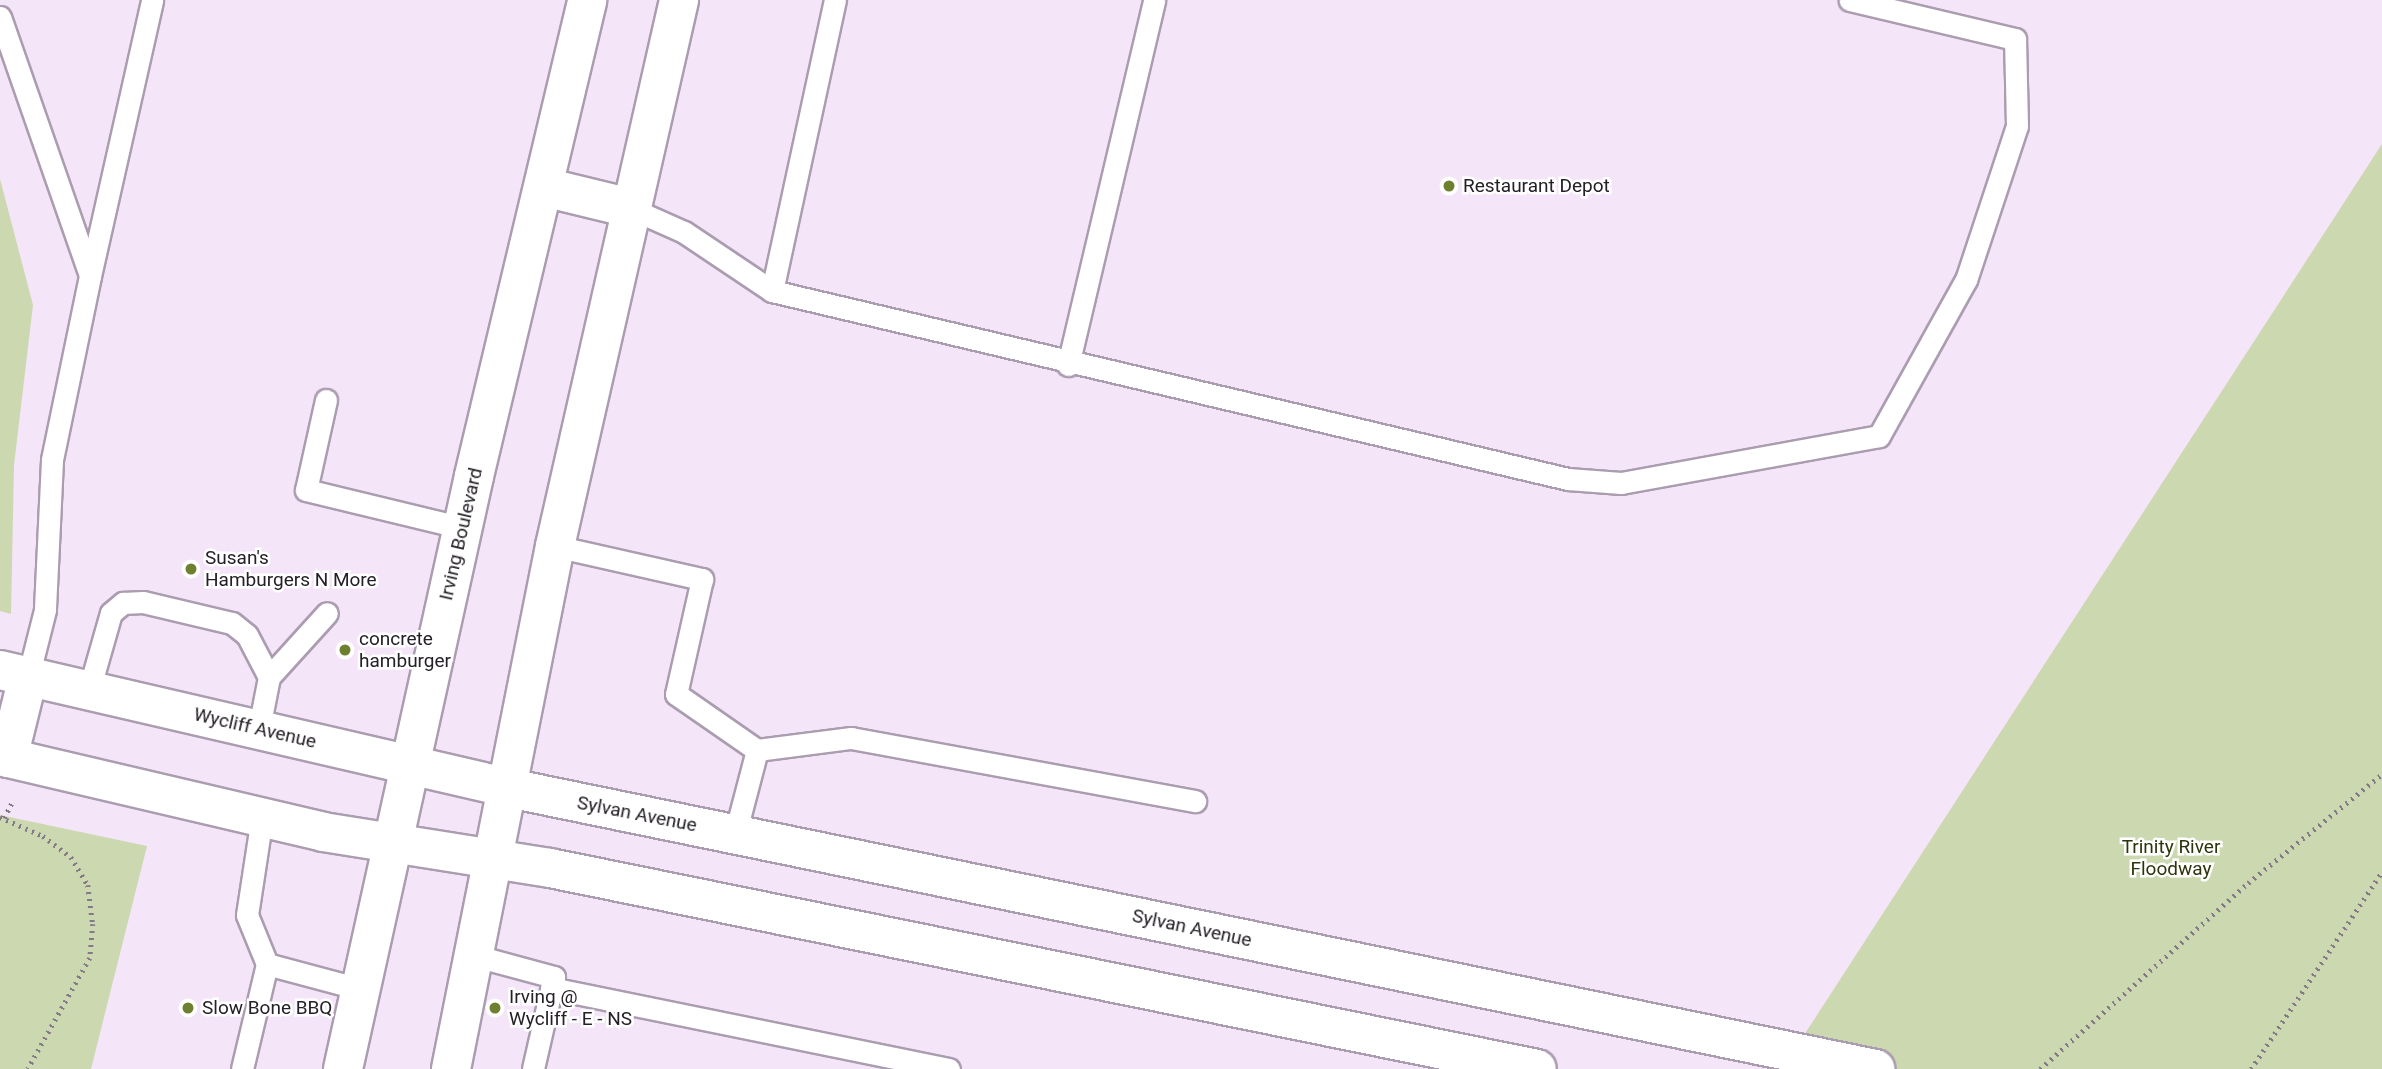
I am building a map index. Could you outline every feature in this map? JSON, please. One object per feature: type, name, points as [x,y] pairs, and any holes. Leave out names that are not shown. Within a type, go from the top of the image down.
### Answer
[{"type":"main road","name":"Irving Boulevard","points":[[343,1069],[463,528],[587,0]]},
{"type":"main road","points":[[451,1069],[476,956],[555,546],[679,0]]},
{"type":"main road","points":[[544,187],[630,208]]},
{"type":"main road","points":[[14,673],[4,757],[262,817],[393,843],[495,858],[1537,1069]]},
{"type":"main road","name":"Wycliff Avenue","points":[[14,673],[509,788]]},
{"type":"main road","name":"Sylvan Avenue","points":[[509,788],[1875,1069]]},
{"type":"lane","points":[[14,673],[45,610],[52,460],[152,0]]},
{"type":"lane","points":[[772,291],[835,0]]},
{"type":"lane","points":[[1068,365],[1154,0]]},
{"type":"lane","points":[[630,208],[684,232],[772,291],[1068,365],[1568,479],[1621,483],[1879,436],[1966,280],[2017,125],[2015,39],[1850,0]]},
{"type":"lane","points":[[0,17],[90,276]]},
{"type":"lane","points":[[326,400],[306,490],[463,528]]},
{"type":"lane","points":[[555,546],[702,579],[676,694],[757,750],[851,738],[1195,801]]},
{"type":"lane","points":[[89,690],[111,613],[123,603],[143,602],[232,623],[247,635],[269,677]]},
{"type":"lane","points":[[259,728],[269,677],[327,613]]},
{"type":"lane","points":[[735,834],[757,750]]},
{"type":"lane","points":[[242,1069],[267,964],[247,915],[262,817]]},
{"type":"lane","points":[[476,956],[554,977],[533,1069]]},
{"type":"lane","points":[[267,964],[360,989]]},
{"type":"lane","points":[[551,988],[949,1069]]},
{"type":"path","points":[[2040,1069],[2248,883],[2382,774]]},
{"type":"path","points":[[0,817],[43,836],[71,858],[88,885],[93,923],[90,958],[28,1069]]},
{"type":"path","points":[[2251,1069],[2382,873]]},
{"type":"green space","name":"Trinity River Floodway","points":[[2382,144],[2382,1069],[1782,1069]]},
{"type":"green space","points":[[0,179],[33,305],[14,465],[11,614],[0,611]]},
{"type":"green space","points":[[0,815],[147,846],[91,1069],[0,1069]]},
{"type":"place","name":"Restaurant Depot","points":[[1449,186]]},
{"type":"place","name":"Susan's Hamburgers N More","points":[[191,569]]},
{"type":"place","name":"concrete hamburger","points":[[345,650]]},
{"type":"place","name":"Slow Bone BBQ","points":[[188,1008]]},
{"type":"place","name":"Irving @ Wycliff - E - NS","points":[[495,1008]]}]
